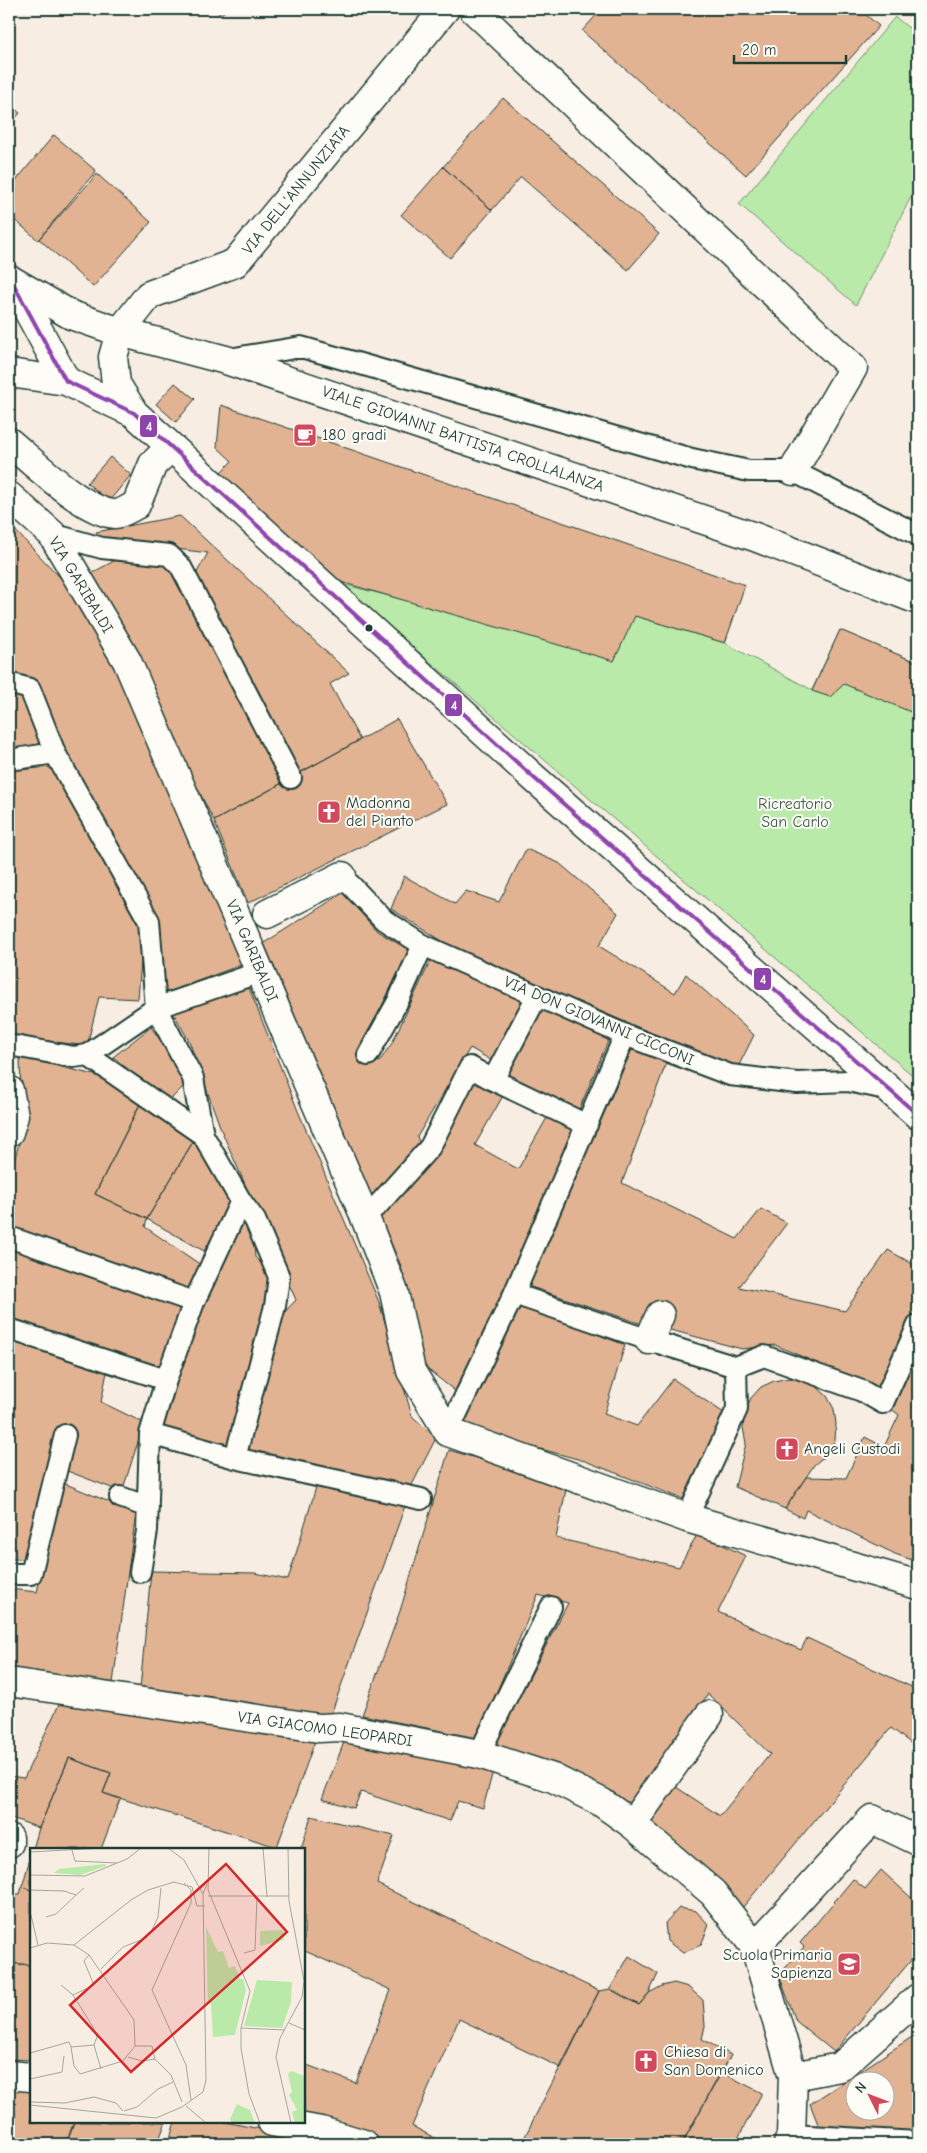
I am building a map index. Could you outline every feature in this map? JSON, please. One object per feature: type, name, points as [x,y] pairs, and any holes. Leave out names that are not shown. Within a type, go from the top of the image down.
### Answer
[{"type":"street","name":"VIA DELL'ANNUNZIATA","points":[[120,332],[149,295],[235,263],[445,9]]},
{"type":"street","points":[[473,9],[853,368],[793,471]]},
{"type":"street","points":[[11,281],[66,381]]},
{"type":"street","name":"VIALE GIOVANNI BATTISTA CROLLALANZA","points":[[11,281],[71,315],[120,332],[226,360],[755,536],[918,600]]},
{"type":"street","points":[[120,332],[113,358],[116,384],[134,413],[534,778],[886,1089],[918,1115]]},
{"type":"street","points":[[9,372],[66,381],[134,413]]},
{"type":"street","points":[[9,442],[61,486],[96,509],[116,514],[136,505],[153,464],[171,447]]},
{"type":"street","name":"VIA GARIBALDI","points":[[9,496],[52,534],[127,661],[364,1215],[394,1292],[411,1371],[448,1432]]},
{"type":"street","points":[[267,914],[342,876]]},
{"type":"street","points":[[9,1090],[14,1116],[9,1132]]},
{"type":"street","points":[[649,1340],[660,1315]]},
{"type":"street","points":[[448,1432],[687,1518],[918,1584]]},
{"type":"street","name":"VIA GIACOMO LEOPARDI","points":[[9,1682],[318,1728],[340,1727],[480,1754],[553,1778],[601,1802],[632,1824],[713,1893],[755,1947]]},
{"type":"street","points":[[632,1824],[709,1715]]},
{"type":"street","points":[[790,2139],[793,2076],[755,1947],[872,1819],[918,1841]]},
{"type":"street","points":[[9,1838],[9,1843]]},
{"type":"street","points":[[793,2076],[840,2067],[918,1998]]},
{"type":"street","points":[[9,2075],[30,2077]]},
{"type":"street","points":[[277,2123],[321,2131],[364,2144]]},
{"type":"lane","points":[[226,360],[301,347],[692,459],[749,471],[793,471],[918,535]]},
{"type":"lane","points":[[52,534],[102,548],[169,555],[181,567],[291,778]]},
{"type":"lane","points":[[9,683],[30,689],[56,753],[149,921],[156,1008],[193,1078],[203,1135],[241,1200],[255,1220],[279,1277],[275,1306],[235,1458]]},
{"type":"lane","points":[[9,760],[56,753]]},
{"type":"lane","name":"VIA DON GIOVANNI CICCONI","points":[[342,876],[384,920],[423,945],[625,1035],[730,1075],[797,1083],[848,1081],[886,1089]]},
{"type":"lane","points":[[368,1055],[398,1001],[423,945]]},
{"type":"lane","points":[[9,1045],[74,1057],[87,1054],[156,1008],[260,972]]},
{"type":"lane","points":[[492,1080],[537,996]]},
{"type":"lane","points":[[448,1432],[514,1294],[625,1035]]},
{"type":"lane","points":[[87,1054],[203,1135]]},
{"type":"lane","points":[[364,1215],[378,1205],[430,1147],[470,1067],[492,1080],[587,1125]]},
{"type":"lane","points":[[140,1572],[147,1531],[150,1434],[166,1380],[194,1302],[241,1200]]},
{"type":"lane","points":[[9,1237],[194,1302]]},
{"type":"lane","points":[[514,1294],[649,1340],[736,1367],[764,1356],[862,1391],[882,1404],[918,1325]]},
{"type":"lane","points":[[9,1329],[166,1380]]},
{"type":"lane","points":[[687,1518],[737,1409],[736,1367]]},
{"type":"lane","points":[[150,1434],[235,1458],[422,1499]]},
{"type":"lane","points":[[9,1574],[31,1574],[65,1435]]},
{"type":"lane","points":[[120,1497],[148,1507]]},
{"type":"lane","points":[[480,1754],[551,1607]]},
{"type":"lane","points":[[790,2139],[918,2142]]},
{"type":"green space","points":[[895,17],[918,35],[918,183],[856,305],[739,204]]},
{"type":"green space","name":"Ricreatorio San Carlo","points":[[338,583],[425,605],[635,616],[725,643],[812,690],[840,630],[918,663],[918,1080]]},
{"type":"building","points":[[213,9],[226,9],[221,15]]},
{"type":"building","points":[[602,9],[859,9],[879,26],[746,175],[582,31]]},
{"type":"building","points":[[503,98],[659,234],[628,270],[521,177],[492,210],[443,167]]},
{"type":"building","points":[[9,104],[20,113],[9,126]]},
{"type":"building","points":[[54,135],[96,171],[38,240],[9,215],[9,189]]},
{"type":"building","points":[[443,167],[492,210],[450,258],[401,215]]},
{"type":"building","points":[[97,174],[151,222],[93,287],[39,239]]},
{"type":"building","points":[[175,383],[195,399],[176,422],[156,404]]},
{"type":"building","points":[[221,405],[745,585],[725,643],[635,616],[614,661],[334,580],[220,473],[232,461],[217,447]]},
{"type":"building","points":[[110,457],[131,475],[109,501],[87,483]]},
{"type":"building","points":[[180,516],[349,673],[330,684],[360,740],[299,773],[196,574],[208,553],[99,539],[96,532]]},
{"type":"building","points":[[9,524],[77,595],[116,661],[178,806],[241,965],[165,993],[155,918],[99,820],[35,683],[9,678]]},
{"type":"building","points":[[123,556],[168,559],[286,781],[214,821],[90,574]]},
{"type":"building","points":[[840,630],[918,663],[918,715],[844,684],[830,697],[812,691]]},
{"type":"building","points":[[9,689],[27,692],[41,743],[9,752]]},
{"type":"building","name":"Madonna del Pianto","points":[[397,719],[447,804],[248,903],[214,821]]},
{"type":"building","points":[[50,767],[143,934],[138,999],[99,997],[87,1046],[9,1036],[9,771]]},
{"type":"building","points":[[526,849],[559,863],[618,913],[599,946],[675,993],[686,974],[754,1035],[737,1069],[460,952],[391,909],[404,876],[455,904],[466,891],[499,902]]},
{"type":"building","points":[[343,893],[377,931],[409,950],[362,1047],[368,1055],[379,1062],[392,1043],[431,960],[530,1001],[496,1063],[470,1048],[417,1137],[420,1144],[373,1199],[264,943]]},
{"type":"building","points":[[249,988],[298,1111],[379,1302],[412,1416],[436,1438],[411,1487],[246,1452],[278,1319],[296,1300],[222,1132],[189,1041],[173,1012]]},
{"type":"building","points":[[536,1007],[609,1039],[578,1112],[506,1078]]},
{"type":"building","points":[[151,1027],[189,1081],[168,1102],[113,1057]]},
{"type":"building","points":[[634,1045],[667,1061],[622,1183],[737,1239],[761,1209],[787,1223],[739,1287],[845,1311],[888,1250],[918,1267],[918,1306],[880,1390],[775,1345],[742,1349],[663,1328],[673,1307],[658,1300],[642,1324],[528,1286]]},
{"type":"building","points":[[20,1057],[115,1080],[142,1100],[95,1194],[147,1219],[145,1227],[201,1265],[186,1294],[9,1231],[9,1180],[22,1132]]},
{"type":"building","points":[[472,1077],[504,1094],[475,1145],[518,1169],[548,1116],[574,1129],[501,1301],[455,1391],[421,1364],[401,1266],[379,1215]]},
{"type":"building","points":[[142,1100],[194,1140],[147,1219],[95,1194]]},
{"type":"building","points":[[194,1140],[232,1203],[204,1251],[147,1219]]},
{"type":"building","points":[[237,1221],[252,1223],[255,1257],[273,1276],[230,1447],[158,1425]]},
{"type":"building","points":[[9,1245],[183,1303],[160,1366],[9,1321]]},
{"type":"building","points":[[515,1303],[625,1345],[604,1414],[637,1426],[673,1379],[724,1413],[683,1499],[585,1461],[460,1427]]},
{"type":"building","points":[[9,1338],[107,1372],[101,1402],[144,1423],[122,1492],[62,1469],[59,1428],[24,1559],[9,1559]]},
{"type":"building","points":[[918,1347],[918,1562],[895,1554],[806,1510],[803,1518],[785,1509],[806,1477],[846,1478],[865,1437],[884,1447],[899,1415],[890,1408]]},
{"type":"building","name":"Angeli Custodi","points":[[789,1378],[803,1380],[816,1386],[827,1396],[834,1409],[836,1424],[835,1440],[827,1454],[814,1465],[785,1509],[735,1487],[746,1443],[743,1428],[745,1411],[751,1398],[761,1387],[774,1381]]},
{"type":"building","points":[[449,1450],[567,1485],[556,1538],[679,1567],[698,1533],[746,1556],[718,1612],[801,1650],[807,1638],[918,1690],[918,1749],[891,1728],[743,1907],[643,1824],[670,1783],[720,1816],[770,1754],[708,1694],[629,1810],[558,1764],[494,1746],[568,1603],[538,1595],[477,1738],[362,1715],[400,1611]]},
{"type":"building","points":[[61,1482],[136,1513],[113,1683],[9,1673],[9,1589],[37,1592]]},
{"type":"building","points":[[317,1484],[406,1503],[330,1717],[140,1689],[151,1571],[255,1573],[288,1580]]},
{"type":"building","points":[[62,1698],[316,1738],[277,1847],[103,1793],[111,1773],[69,1758],[39,1828],[9,1817],[9,1776],[24,1778]]},
{"type":"building","points":[[346,1737],[493,1771],[483,1808],[458,1801],[450,1821],[361,1792],[354,1808],[322,1799]]},
{"type":"building","points":[[69,1758],[111,1773],[103,1793],[120,1799],[101,1848],[33,1848],[39,1828]]},
{"type":"building","points":[[311,1816],[394,1836],[377,1884],[599,1991],[561,2068],[459,2019],[412,2126],[446,2144],[385,2144],[353,2130],[305,2118],[305,2064],[356,2083],[391,1990],[305,1951],[305,1848],[301,1848]]},
{"type":"building","points":[[30,1859],[30,1890],[22,1887]]},
{"type":"building","name":"Scuola Primaria Sapienza","points":[[881,1870],[918,1904],[918,1952],[834,2052],[796,2021],[779,1975],[804,1947],[800,1943],[853,1879],[865,1889]]},
{"type":"building","points":[[22,1887],[30,1890],[30,1965],[9,1963],[9,1894],[20,1894]]},
{"type":"building","points":[[679,1908],[696,1911],[709,1925],[701,1945],[683,1953],[667,1941],[665,1923]]},
{"type":"building","points":[[629,1956],[658,1974],[649,1993],[639,2005],[610,1989]]},
{"type":"building","points":[[9,1963],[30,1965],[30,2060],[9,2059]]},
{"type":"building","name":"Chiesa di San Domenico","points":[[674,1983],[688,1987],[703,2000],[705,2026],[702,2039],[731,2055],[682,2144],[521,2144],[599,1991],[610,1989],[639,2005],[649,1993],[662,1986]]},
{"type":"building","points":[[918,2033],[918,2134],[820,2129],[810,2104],[844,2082],[844,2120],[894,2120],[894,2070],[862,2070]]},
{"type":"building","points":[[721,2072],[762,2093],[735,2144],[691,2144],[684,2140]]},
{"type":"building","points":[[9,2085],[30,2087],[30,2123],[74,2123],[66,2144],[9,2144]]},
{"type":"building","points":[[74,2123],[166,2123],[157,2144],[66,2144]]},
{"type":"building","points":[[175,2123],[230,2123],[316,2140],[315,2144],[168,2144]]},
{"type":"transit line","name":"4","points":[[13,283],[66,381],[134,413],[534,778],[918,1115]]},
{"type":"place","name":"180 gradi","points":[[305,435]]},
{"type":"place","name":"Madonna del Pianto","points":[[329,812]]},
{"type":"place","name":"Angeli Custodi","points":[[787,1449]]},
{"type":"place","name":"Scuola Primaria Sapienza","points":[[849,1964]]},
{"type":"place","name":"Chiesa di San Domenico","points":[[646,2061]]}]
